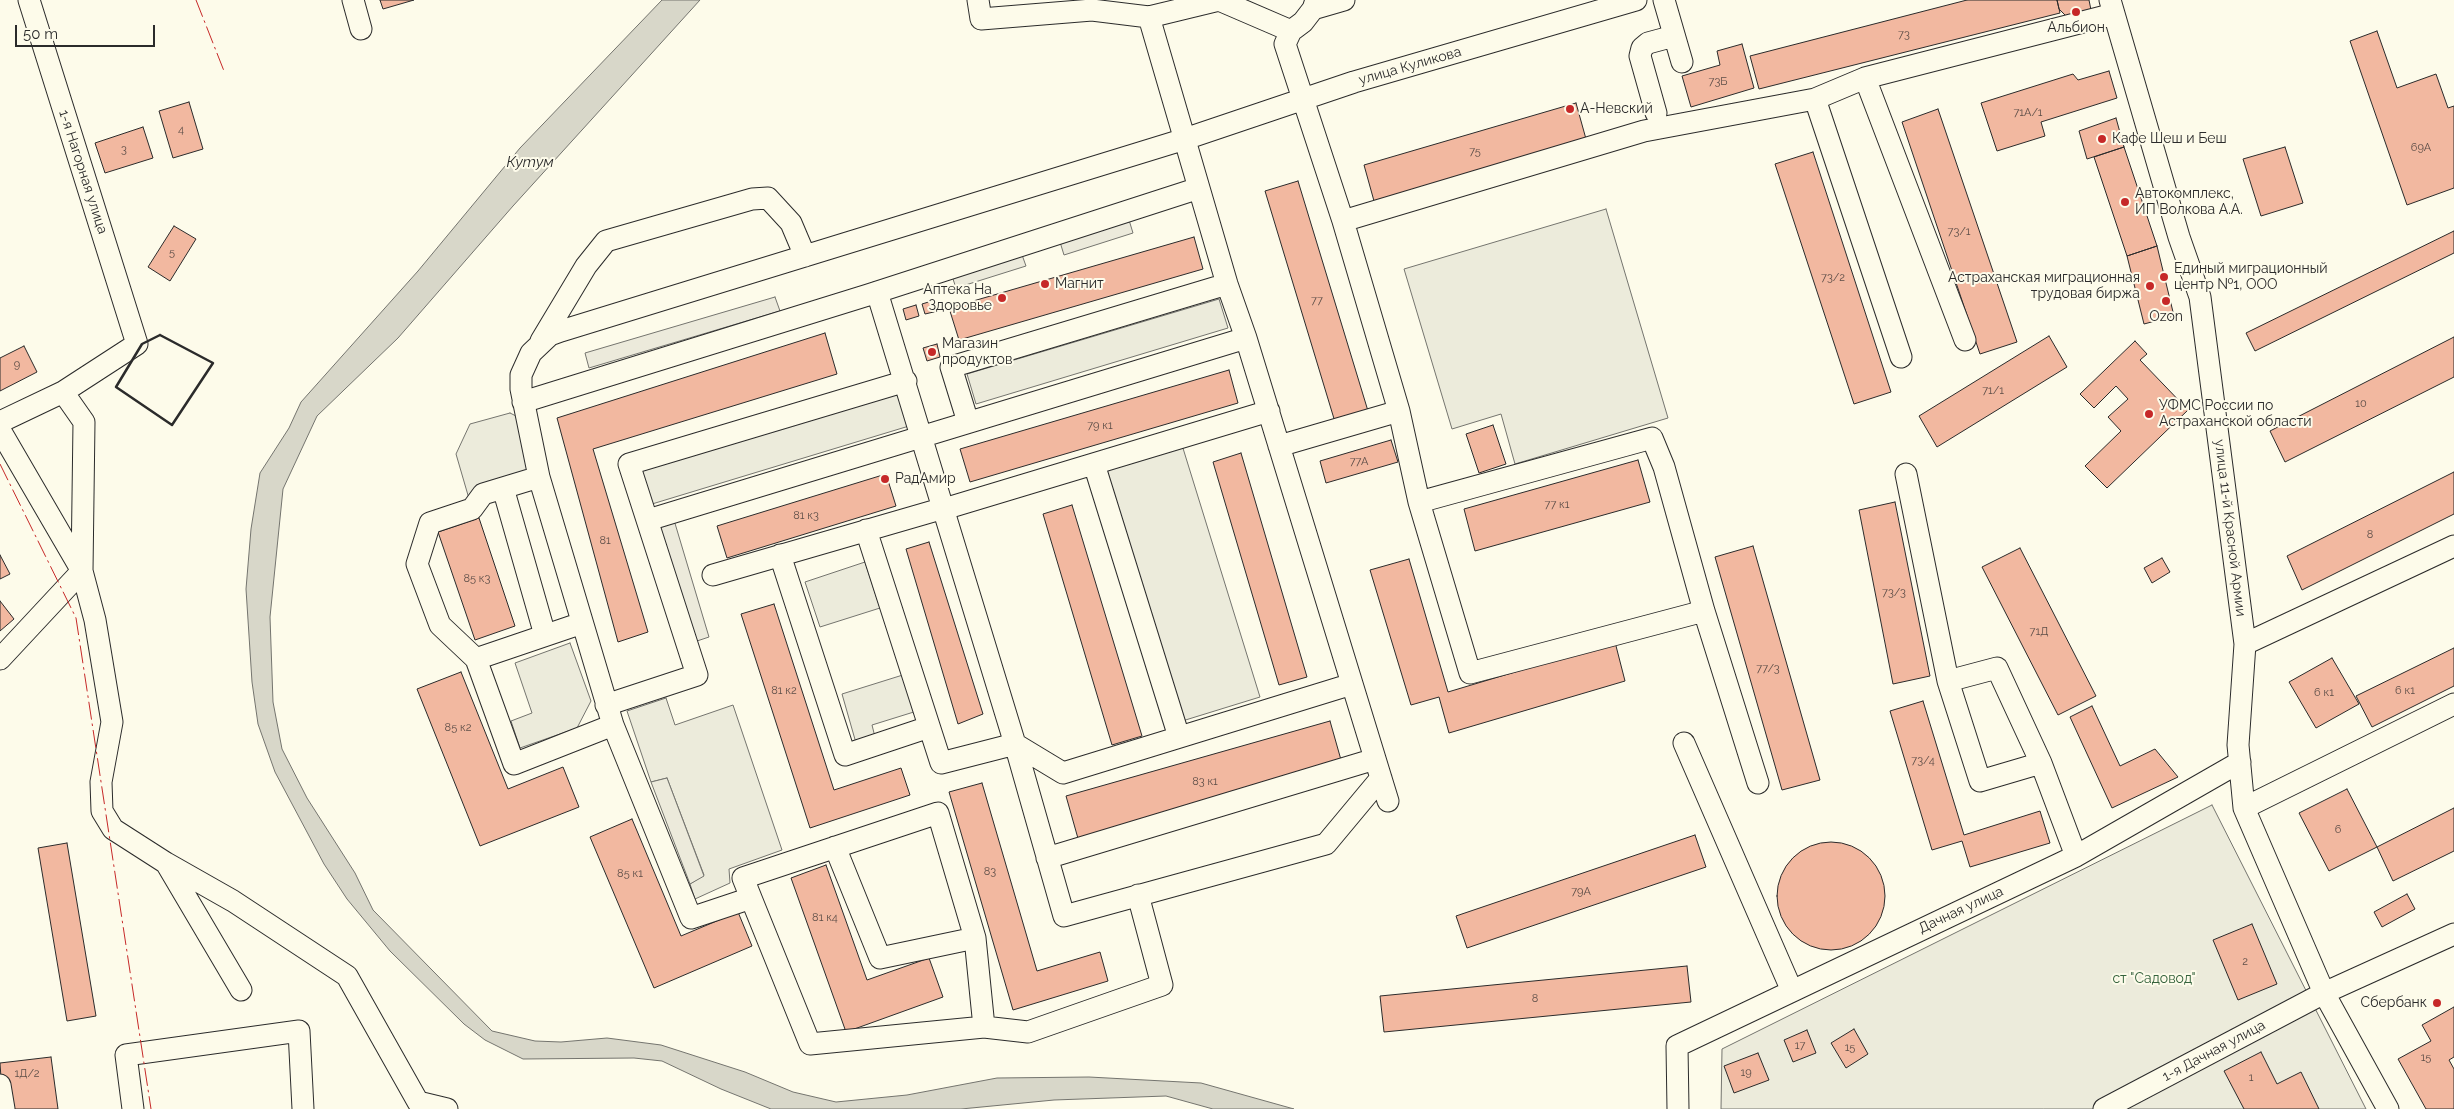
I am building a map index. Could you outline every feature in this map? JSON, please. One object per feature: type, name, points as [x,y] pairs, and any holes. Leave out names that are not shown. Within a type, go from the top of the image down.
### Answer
[{"type":"street","name":"1-я Нагорная улица","points":[[28,0],[137,344],[63,392]]},
{"type":"street","points":[[353,0],[361,29]]},
{"type":"street","points":[[978,0],[980,19],[1092,5],[1149,17],[1219,0],[1291,31]]},
{"type":"street","points":[[1344,0],[1314,4],[1303,22],[1291,31],[1286,44],[1293,72],[1304,100],[1343,222],[1399,411],[1420,502],[1470,673],[1704,611]]},
{"type":"street","name":"улица Куликова","points":[[539,344],[561,331],[1185,139],[1354,82],[1636,0]]},
{"type":"street","points":[[1664,0],[1682,62]]},
{"type":"street","points":[[1343,222],[1644,131],[1815,99],[1866,78],[2112,7]]},
{"type":"street","name":"улица 11-й Красной Армии","points":[[2112,7],[2179,237],[2200,297],[2245,644],[2238,745],[2244,808],[2324,994],[2388,1109]]},
{"type":"street","points":[[1149,17],[1227,284],[1269,411],[1388,801]]},
{"type":"street","points":[[1656,113],[1640,56],[1642,48],[1648,43],[1674,36]]},
{"type":"street","points":[[1866,78],[1965,340]]},
{"type":"street","points":[[1815,99],[1901,357]]},
{"type":"street","points":[[523,402],[877,292],[1199,188]]},
{"type":"street","points":[[751,898],[691,918],[613,726],[606,704],[539,477],[523,402],[522,375],[531,353],[539,344],[586,266],[606,241],[752,198],[768,198],[791,223],[805,256]]},
{"type":"street","points":[[968,422],[951,367],[1227,284]]},
{"type":"street","points":[[877,292],[906,380],[1015,744],[1064,916],[1138,894],[1326,844],[1378,769]]},
{"type":"street","points":[[648,520],[1246,338]]},
{"type":"street","points":[[606,704],[697,675],[630,464],[906,380]]},
{"type":"street","points":[[0,422],[63,392],[84,422],[82,571],[0,659]]},
{"type":"street","points":[[713,575],[1269,411]]},
{"type":"street","points":[[1279,446],[1399,411]]},
{"type":"street","points":[[0,430],[82,571],[96,620],[112,722],[101,782],[102,811],[113,829],[166,863],[233,901],[347,976],[418,1102],[447,1109]]},
{"type":"street","points":[[1420,502],[1652,438],[1664,467],[1704,611],[1758,784]]},
{"type":"street","points":[[1094,464],[1179,737]]},
{"type":"street","points":[[1906,474],[1948,680],[1980,781],[2041,763]]},
{"type":"street","points":[[539,477],[483,494],[472,509],[430,523],[418,564],[440,625],[476,658],[514,764],[613,726]]},
{"type":"street","points":[[503,488],[545,635]]},
{"type":"street","points":[[866,530],[940,764],[1015,744],[1063,773],[1352,684]]},
{"type":"street","points":[[2245,644],[2454,546]]},
{"type":"street","points":[[780,555],[845,755],[929,727]]},
{"type":"street","points":[[476,658],[582,623]]},
{"type":"street","points":[[1948,680],[1997,668],[2041,763],[2076,856]]},
{"type":"street","points":[[2244,808],[2454,704]]},
{"type":"street","points":[[1684,743],[1792,991]]},
{"type":"street","name":"Дачная улица","points":[[1678,1109],[1677,1046],[2076,856],[2240,762]]},
{"type":"street","points":[[1047,858],[1378,769]]},
{"type":"street","points":[[984,1027],[975,938],[938,812],[743,878],[810,1044],[984,1027],[1028,1032],[1162,985],[1138,894]]},
{"type":"street","points":[[835,848],[880,958],[975,938]]},
{"type":"street","points":[[166,863],[241,990]]},
{"type":"street","points":[[2324,994],[2454,934]]},
{"type":"street","name":"1-я Дачная улица","points":[[2104,1109],[2324,994]]},
{"type":"street","points":[[133,1109],[126,1055],[299,1030],[302,1109]]},
{"type":"street","points":[[0,1084],[4,1109]]},
{"type":"green space","points":[[1606,209],[1668,418],[1515,464],[1501,414],[1452,429],[1404,269]]},
{"type":"green space","points":[[1219,299],[1228,328],[976,404],[967,374]]},
{"type":"green space","points":[[899,393],[909,426],[652,504],[642,471]]},
{"type":"green space","points":[[510,413],[526,421],[539,477],[472,509],[456,454],[470,424]]},
{"type":"green space","points":[[1182,445],[1260,697],[1179,722],[1102,470]]},
{"type":"green space","points":[[865,562],[880,608],[820,627],[805,582]]},
{"type":"green space","points":[[570,643],[591,701],[577,728],[520,748],[511,721],[532,713],[515,663]]},
{"type":"green space","points":[[906,674],[917,711],[872,725],[875,737],[856,743],[842,694]]},
{"type":"green space","points":[[666,698],[675,725],[733,705],[782,850],[729,869],[730,883],[695,899],[690,884],[704,875],[667,778],[651,782],[627,711]]},
{"type":"green space","name":"ст \"Садовод\"","points":[[2212,805],[2366,1109],[1721,1109],[1722,1049]]},
{"type":"shaded area","points":[[1129,220],[1133,233],[1064,255],[1060,242]]},
{"type":"shaded area","points":[[1021,252],[1026,266],[956,288],[951,273]]},
{"type":"shaded area","points":[[775,297],[780,311],[589,368],[585,353]]},
{"type":"shaded area","points":[[674,520],[709,637],[694,642],[658,525]]},
{"type":"shaded area","points":[[667,778],[704,876],[690,884],[651,782]]},
{"type":"water","name":"Кутум","points":[[662,0],[700,0],[513,206],[398,338],[317,416],[283,489],[270,617],[273,702],[282,749],[307,798],[355,873],[373,910],[492,1031],[535,1041],[561,1042],[607,1038],[661,1045],[745,1072],[793,1092],[836,1102],[907,1095],[997,1078],[1089,1077],[1201,1083],[1294,1109],[1213,1109],[1166,1096],[1054,1100],[961,1109],[771,1109],[721,1089],[662,1061],[634,1058],[523,1059],[485,1040],[464,1024],[390,951],[347,899],[324,864],[275,772],[258,724],[252,682],[246,589],[251,529],[260,473],[289,428],[301,402],[418,271],[520,148]]},
{"type":"building","points":[[380,0],[414,0],[383,9]]},
{"type":"building","points":[[1967,0],[2057,0],[2060,13],[1759,89],[1750,56]]},
{"type":"building","name":"Альбион","points":[[2057,0],[2089,0],[2092,15],[2070,20],[2059,9]]},
{"type":"building","points":[[2377,31],[2397,88],[2436,74],[2448,108],[2454,106],[2454,188],[2407,205],[2350,41]]},
{"type":"building","points":[[1742,44],[1754,88],[1691,107],[1682,76],[1720,65],[1717,51]]},
{"type":"building","points":[[2109,71],[2117,98],[2041,122],[2045,136],[1997,151],[1981,103],[2073,74],[2078,80]]},
{"type":"building","points":[[189,102],[203,149],[173,158],[159,111]]},
{"type":"building","points":[[1576,103],[1586,139],[1374,201],[1364,165]]},
{"type":"building","points":[[1938,109],[2017,342],[1980,354],[1902,122]]},
{"type":"building","name":"Кафе Шеш и Беш","points":[[2116,118],[2124,147],[2087,159],[2079,131]]},
{"type":"building","points":[[143,127],[153,158],[105,173],[95,143]]},
{"type":"building","name":"Автокомплекс, ИП Волкова А.А.","points":[[2124,147],[2157,246],[2127,256],[2094,157]]},
{"type":"building","points":[[2285,147],[2303,203],[2261,216],[2243,159]]},
{"type":"building","points":[[1813,152],[1891,392],[1854,404],[1775,164]]},
{"type":"building","points":[[1298,181],[1368,411],[1335,422],[1265,191]]},
{"type":"building","points":[[174,226],[196,239],[170,281],[148,267]]},
{"type":"building","points":[[2454,231],[2454,253],[2255,351],[2246,333]]},
{"type":"building","points":[[1194,237],[1203,269],[959,340],[949,308]]},
{"type":"building","name":"Астраханская миграционная трудовая биржа","points":[[2157,246],[2174,316],[2144,324],[2127,256]]},
{"type":"building","points":[[935,300],[938,311],[925,314],[922,304]]},
{"type":"building","points":[[916,305],[919,316],[906,320],[903,309]]},
{"type":"building","points":[[825,333],[837,374],[593,449],[648,632],[618,642],[557,418]]},
{"type":"building","points":[[2049,336],[2067,367],[1937,447],[1919,416]]},
{"type":"building","points":[[2454,337],[2454,377],[2285,462],[2270,431]]},
{"type":"building","name":"УФМС России по Астраханской области","points":[[2135,341],[2147,354],[2140,360],[2188,410],[2107,488],[2085,466],[2121,431],[2108,417],[2128,399],[2116,386],[2094,408],[2080,394]]},
{"type":"building","name":"Магазин продуктов","points":[[937,344],[940,357],[927,361],[923,348]]},
{"type":"building","points":[[24,346],[37,372],[0,391],[0,358]]},
{"type":"building","points":[[1229,370],[1238,403],[970,482],[960,449]]},
{"type":"building","points":[[1493,425],[1506,464],[1479,473],[1466,434]]},
{"type":"building","points":[[1391,440],[1398,462],[1326,483],[1320,461]]},
{"type":"building","points":[[1241,453],[1307,677],[1279,685],[1213,462]]},
{"type":"building","points":[[1638,460],[1650,502],[1475,551],[1464,509]]},
{"type":"building","points":[[2454,472],[2454,514],[2302,590],[2287,556]]},
{"type":"building","points":[[886,474],[896,506],[727,558],[717,526]]},
{"type":"building","points":[[1895,502],[1930,676],[1893,684],[1859,510]]},
{"type":"building","points":[[1072,505],[1142,736],[1112,745],[1043,514]]},
{"type":"building","points":[[479,518],[515,626],[475,640],[438,532]]},
{"type":"building","points":[[929,542],[983,714],[958,724],[906,549]]},
{"type":"building","points":[[1753,546],[1820,780],[1782,790],[1715,557]]},
{"type":"building","points":[[2020,548],[2096,696],[2058,715],[1982,567]]},
{"type":"building","points":[[0,555],[10,574],[0,579]]},
{"type":"building","points":[[2162,558],[2170,572],[2152,583],[2144,568]]},
{"type":"building","points":[[1409,559],[1448,692],[1615,642],[1625,681],[1449,733],[1439,697],[1411,705],[1370,570]]},
{"type":"building","points":[[0,601],[14,619],[0,631]]},
{"type":"building","points":[[774,604],[834,790],[901,768],[910,795],[810,828],[741,614]]},
{"type":"building","points":[[2454,648],[2454,686],[2372,727],[2356,696]]},
{"type":"building","points":[[2332,658],[2359,704],[2316,728],[2289,682]]},
{"type":"building","points":[[461,672],[508,789],[563,767],[579,807],[480,846],[417,689]]},
{"type":"building","points":[[1923,701],[1964,835],[2040,811],[2050,843],[1970,867],[1962,841],[1932,850],[1890,711]]},
{"type":"building","points":[[2092,706],[2120,766],[2155,749],[2178,777],[2112,808],[2070,717]]},
{"type":"building","points":[[1330,721],[1343,767],[1079,842],[1066,796]]},
{"type":"building","points":[[982,783],[1037,971],[1100,952],[1108,981],[1013,1010],[949,792]]},
{"type":"building","points":[[2347,789],[2377,847],[2329,871],[2299,813]]},
{"type":"building","points":[[2454,808],[2454,851],[2393,881],[2377,847]]},
{"type":"building","points":[[632,819],[681,936],[738,912],[752,946],[654,988],[590,837]]},
{"type":"building","points":[[1695,835],[1706,867],[1467,948],[1456,916]]},
{"type":"building","points":[[1831,842],[1852,846],[1869,858],[1881,875],[1885,896],[1881,917],[1869,934],[1852,946],[1831,950],[1810,946],[1793,934],[1781,917],[1777,896],[1781,875],[1793,858],[1810,846]]},
{"type":"building","points":[[67,843],[96,1016],[67,1021],[38,848]]},
{"type":"building","points":[[826,865],[867,980],[929,958],[943,997],[846,1032],[791,878]]},
{"type":"building","points":[[2407,894],[2415,909],[2382,927],[2374,912]]},
{"type":"building","points":[[2252,924],[2277,984],[2238,1000],[2213,940]]},
{"type":"building","points":[[1687,966],[1691,1002],[1384,1032],[1380,996]]},
{"type":"building","points":[[2454,1007],[2454,1057],[2449,1060],[2454,1069],[2454,1109],[2426,1109],[2398,1059],[2431,1041],[2422,1025]]},
{"type":"building","points":[[1854,1029],[1868,1054],[1846,1068],[1831,1043]]},
{"type":"building","points":[[1807,1030],[1816,1053],[1793,1062],[1784,1040]]},
{"type":"building","points":[[2261,1052],[2277,1084],[2301,1072],[2319,1109],[2244,1109],[2224,1071]]},
{"type":"building","points":[[1758,1053],[1769,1080],[1734,1093],[1724,1066]]},
{"type":"building","points":[[51,1057],[58,1109],[3,1109],[0,1063]]},
{"type":"wall","points":[[160,335],[213,363],[172,425],[116,387],[142,344],[160,335]]},
{"type":"power","points":[[196,0],[224,71]]},
{"type":"power","points":[[0,464],[76,618],[151,1109]]},
{"type":"place","name":"Альбион","points":[[2076,12]]},
{"type":"place","name":"А-Невский","points":[[1570,109]]},
{"type":"place","name":"Кафе Шеш и Беш","points":[[2102,139]]},
{"type":"place","name":"Автокомплекс, ИП Волкова А.А.","points":[[2125,202]]},
{"type":"place","name":"Единый миграционный центр №1, ООО","points":[[2164,277]]},
{"type":"place","name":"Магнит","points":[[1045,284]]},
{"type":"place","name":"Астраханская миграционная трудовая биржа","points":[[2150,286]]},
{"type":"place","name":"Аптека На Здоровье","points":[[1002,298]]},
{"type":"place","name":"Ozon","points":[[2166,301]]},
{"type":"place","name":"Магазин продуктов","points":[[932,352]]},
{"type":"place","name":"УФМС России по Астраханской области","points":[[2149,414]]},
{"type":"place","name":"РадАмир","points":[[885,479]]},
{"type":"place","name":"Сбербанк","points":[[2437,1003]]}]
